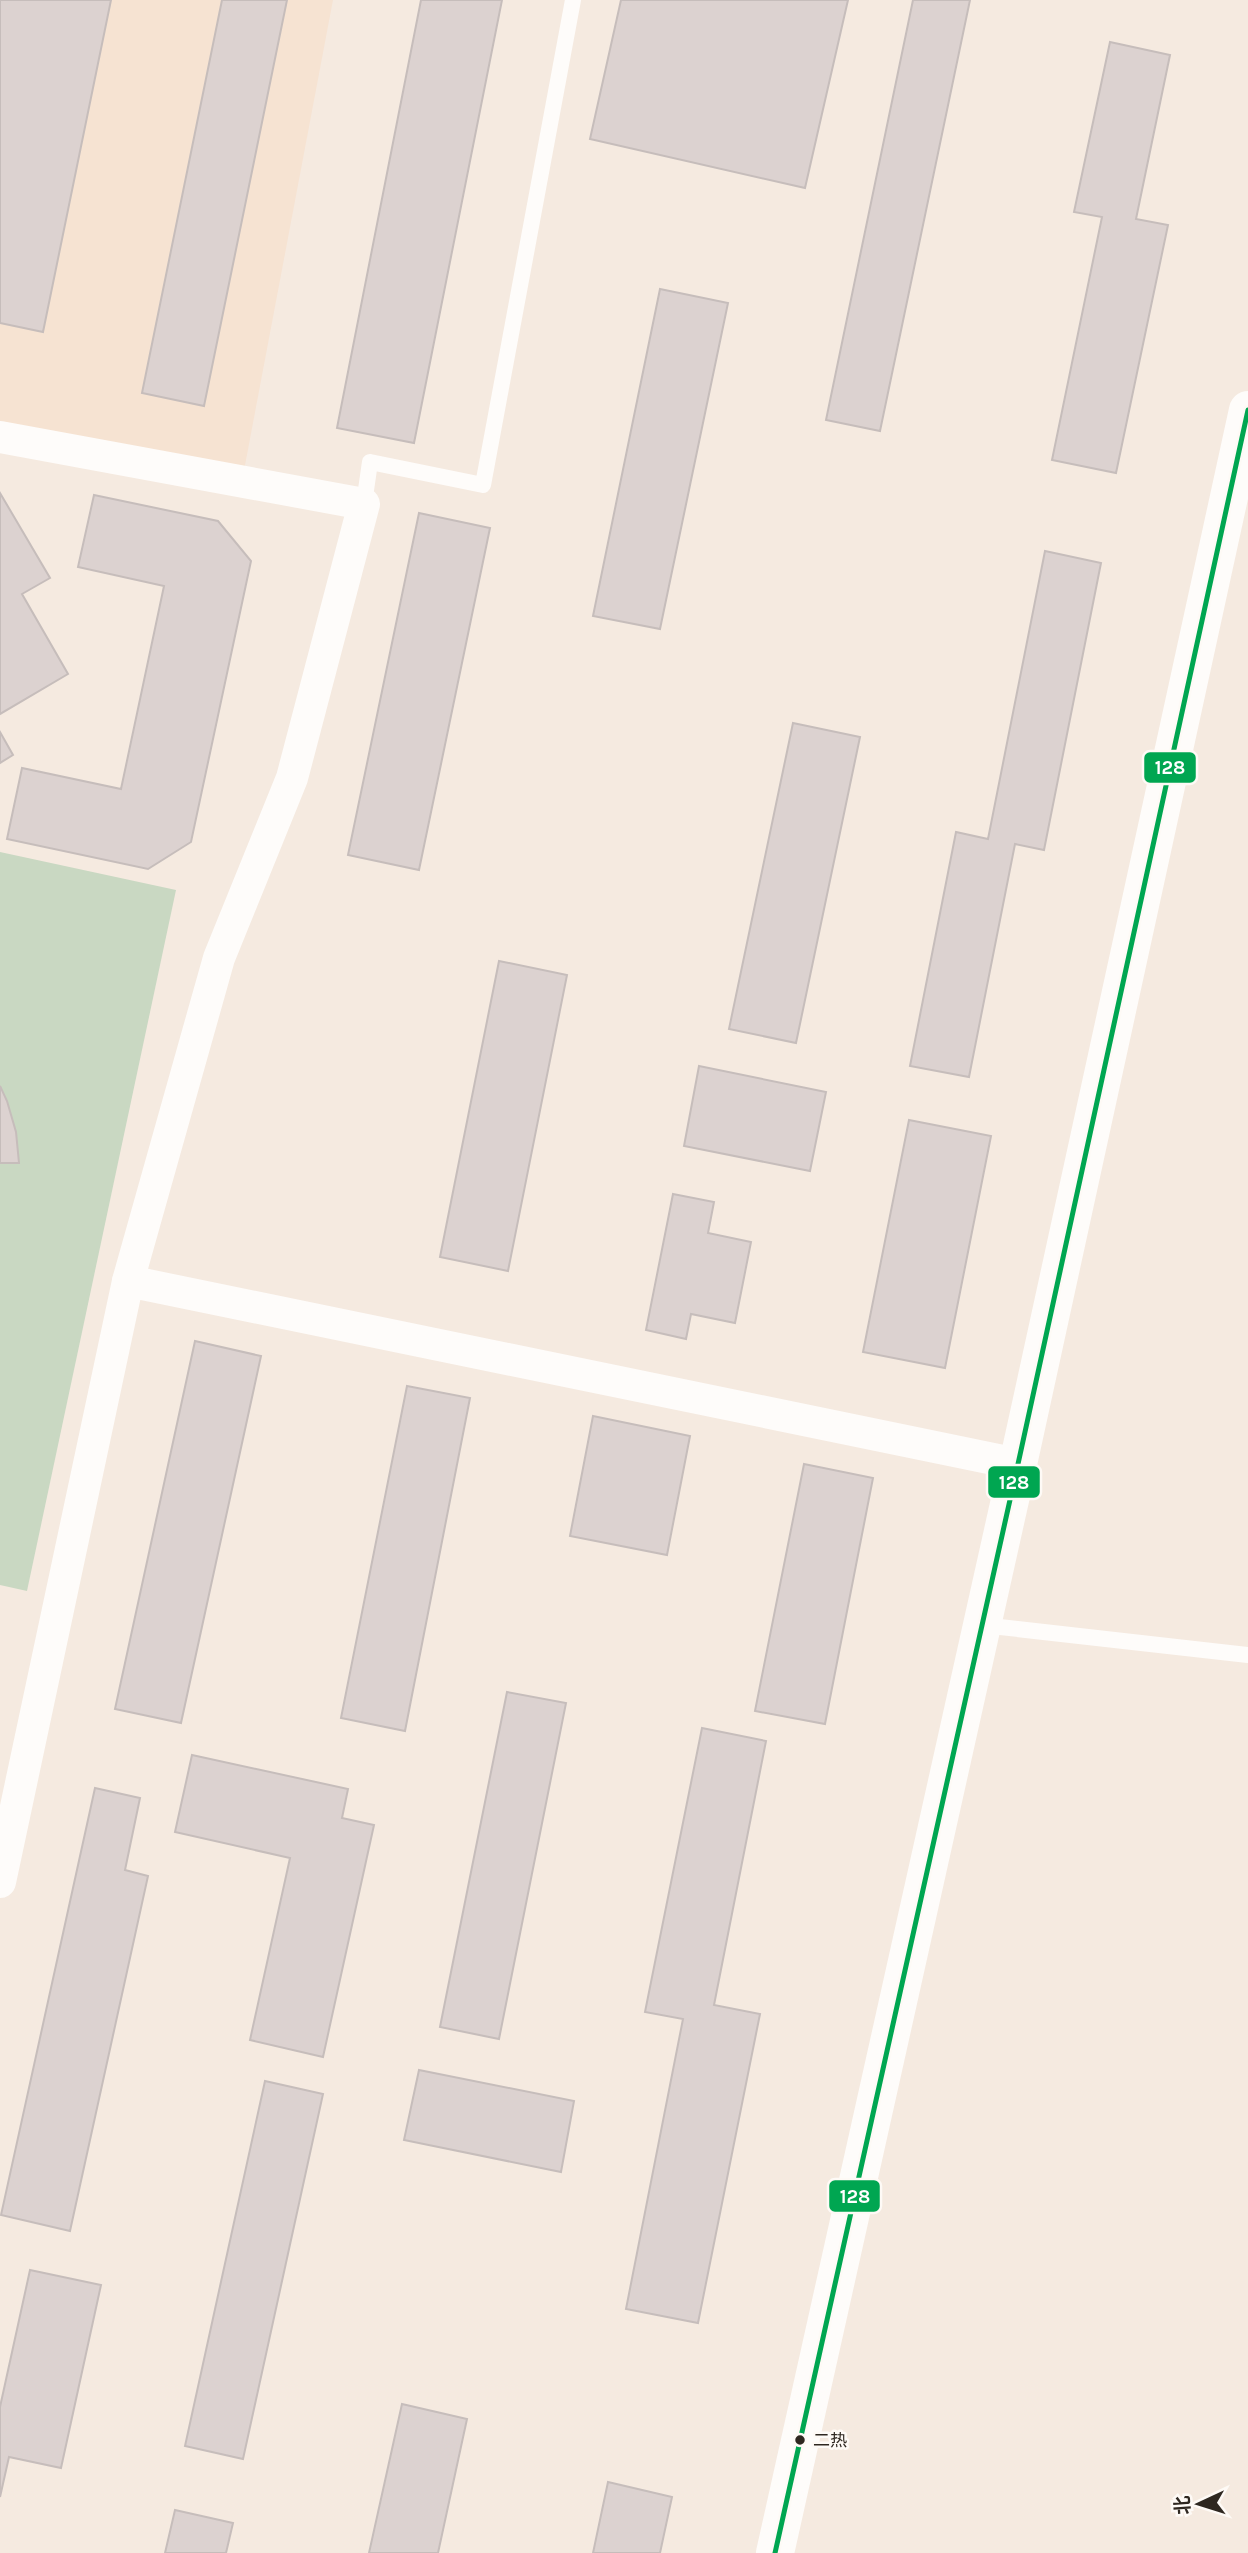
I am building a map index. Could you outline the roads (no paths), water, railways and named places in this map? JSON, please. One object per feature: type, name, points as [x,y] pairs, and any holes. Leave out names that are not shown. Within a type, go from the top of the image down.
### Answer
[{"type":"street","points":[[775,2553],[1018,1464],[1248,410]]},
{"type":"street","points":[[0,437],[364,504],[292,778],[219,958],[128,1281],[0,1882]]},
{"type":"street","points":[[128,1281],[1018,1464]]},
{"type":"lane","points":[[364,504],[370,462],[484,485],[573,0]]},
{"type":"lane","points":[[982,1625],[1248,1655]]},
{"type":"place","name":"二热","points":[[800,2440]]}]
